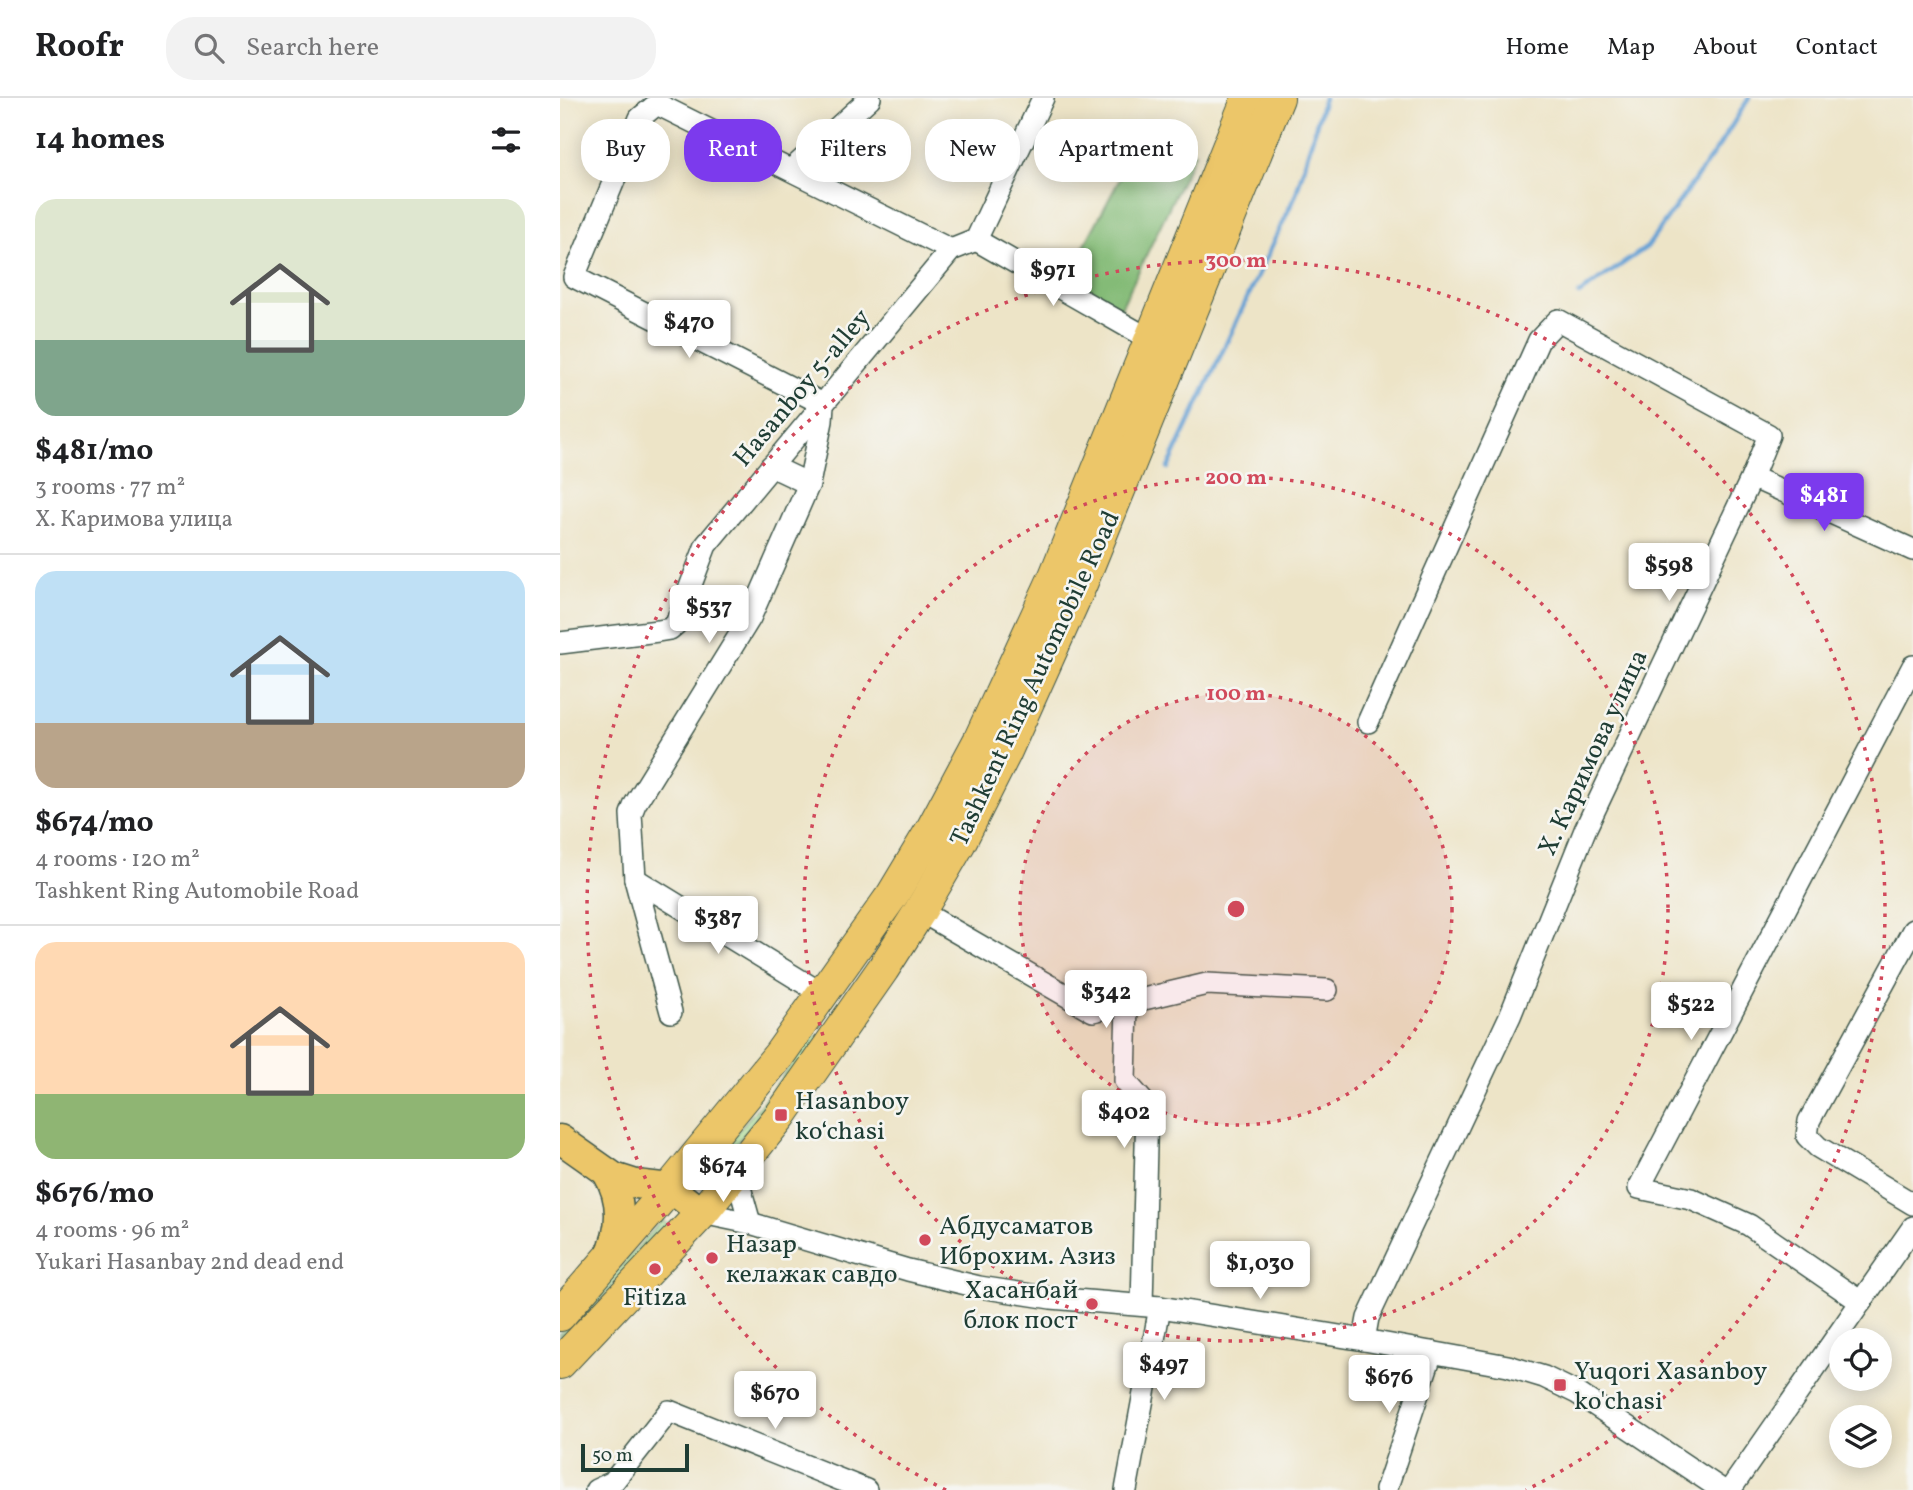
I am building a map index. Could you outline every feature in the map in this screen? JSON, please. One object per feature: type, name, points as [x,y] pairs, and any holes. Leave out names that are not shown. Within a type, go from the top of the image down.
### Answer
[{"type":"highway","name":"Tashkent Ring Automobile Road","points":[[560,1315],[748,1094],[819,1001],[893,894],[932,829],[979,741],[1055,576],[1248,98]]},
{"type":"highway","name":"Tashkent Ring Automobile Road","points":[[560,1363],[736,1174],[843,1026],[920,911],[959,844],[1005,753],[1081,584],[1278,98]]},
{"type":"highway","points":[[819,1001],[843,1026]]},
{"type":"main road","points":[[560,1139],[607,1173],[636,1184],[670,1188],[702,1213]]},
{"type":"main road","points":[[605,1265],[616,1241],[620,1216],[618,1195],[607,1173]]},
{"type":"street","points":[[791,170],[870,98]]},
{"type":"street","points":[[1044,98],[976,240],[1151,340]]},
{"type":"street","points":[[671,1012],[635,879],[631,814],[750,618],[809,484],[823,404],[574,277],[640,118],[656,104],[951,250]]},
{"type":"street","name":"Hasanboy 5-alley","points":[[560,643],[670,629],[676,624],[706,545],[951,250],[976,240]]},
{"type":"street","name":"Х. Каримова улица","points":[[1364,1339],[1368,1318],[1510,1016],[1585,830],[1752,477],[1769,435],[1558,320],[1539,340],[1368,722]]},
{"type":"street","points":[[771,466],[809,484]]},
{"type":"street","points":[[1752,477],[1913,550]]},
{"type":"street","points":[[1861,1302],[1749,1225],[1691,1199],[1639,1188],[1913,666]]},
{"type":"street","points":[[635,879],[819,1001]]},
{"type":"street","points":[[920,911],[1093,1011],[1207,984],[1327,990]]},
{"type":"street","points":[[1911,937],[1809,1121],[1807,1136],[1818,1147],[1913,1205]]},
{"type":"street","points":[[1126,1490],[1151,1306],[1147,1106],[1125,1081],[1127,1003]]},
{"type":"street","points":[[736,1174],[750,1223]]},
{"type":"street","points":[[702,1213],[750,1223],[908,1270],[979,1287],[1051,1298],[1151,1306],[1364,1339],[1508,1366],[1552,1381],[1592,1402],[1722,1490]]},
{"type":"street","points":[[1730,1490],[1913,1227]]},
{"type":"street","points":[[1386,1490],[1433,1352]]},
{"type":"street","points":[[596,1490],[613,1482],[669,1411],[866,1490]]},
{"type":"green space","points":[[1118,182],[1181,182],[1120,310],[1067,278]]},
{"type":"green space","points":[[814,1034],[821,1039],[704,1184],[697,1179],[762,1103]]},
{"type":"green space","points":[[662,1220],[668,1226],[560,1346],[560,1334]]},
{"type":"waterway","points":[[1168,468],[1296,194],[1324,98]]},
{"type":"waterway","points":[[1579,294],[1647,247],[1721,143],[1749,98]]},
{"type":"place","name":"Hasanboy koʻchasi","points":[[781,1115]]},
{"type":"place","name":"Абдусаматов Иброхим. Азиз","points":[[925,1240]]},
{"type":"place","name":"Назар келажак савдо","points":[[712,1258]]},
{"type":"place","name":"Fitiza","points":[[655,1269]]},
{"type":"place","name":"Хасанбай блок пост","points":[[1092,1304]]},
{"type":"place","name":"Yuqori Xasanboy ko'chasi","points":[[1560,1385]]}]
